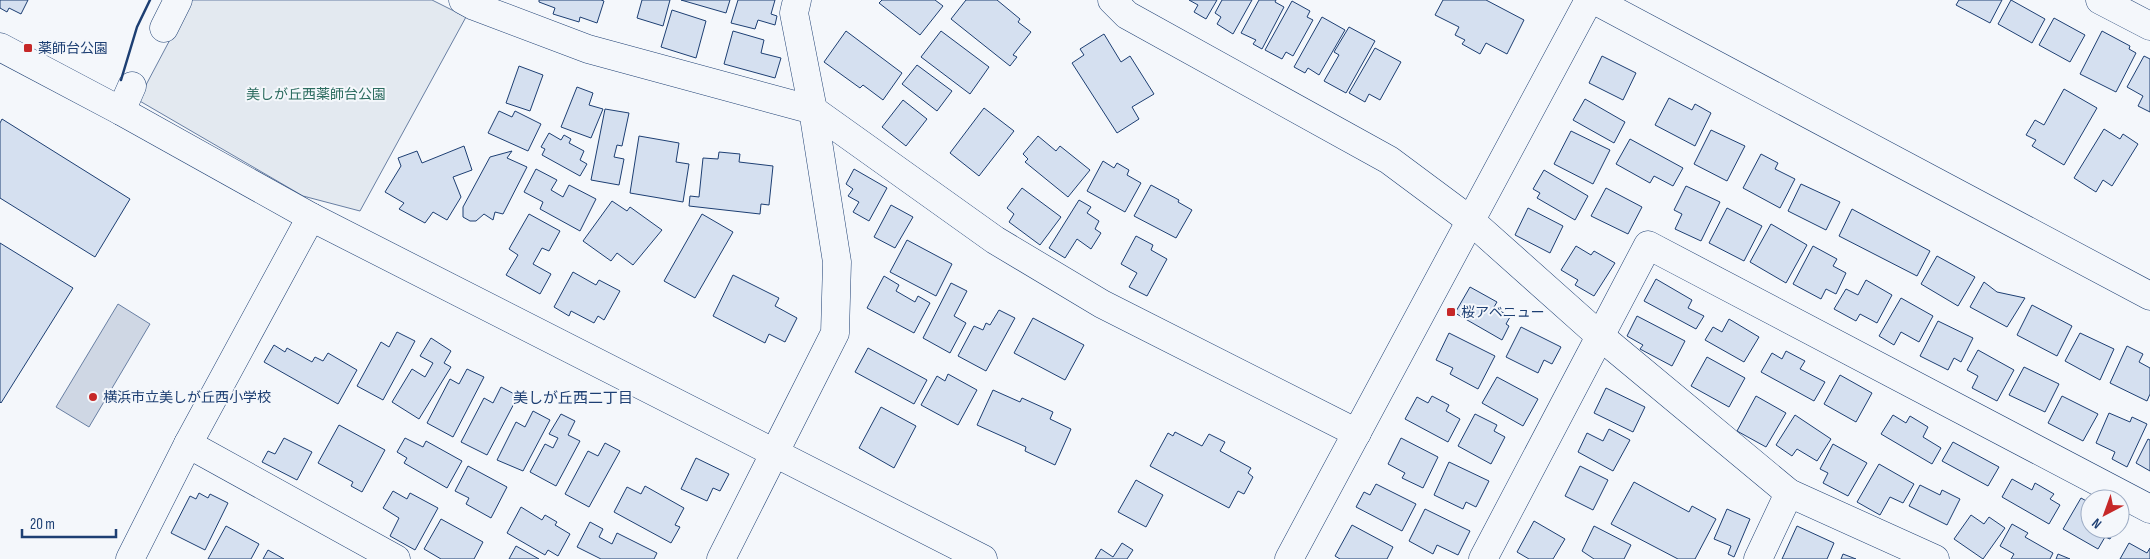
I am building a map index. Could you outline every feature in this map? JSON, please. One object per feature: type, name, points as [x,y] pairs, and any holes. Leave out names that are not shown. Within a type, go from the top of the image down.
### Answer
[{"type":"street","points":[[164,28],[178,0]]},
{"type":"street","points":[[463,0],[474,6],[588,49],[813,110],[995,240],[1102,304],[1357,433]]},
{"type":"street","points":[[721,559],[835,333],[838,262],[813,110],[794,13],[796,0]]},
{"type":"street","points":[[1112,0],[1127,15],[1389,160],[1471,221],[1600,336],[1789,494],[1935,559]]},
{"type":"street","points":[[1289,559],[1589,0]]},
{"type":"street","points":[[1594,0],[2150,296]]},
{"type":"street","points":[[2100,0],[2150,26]]},
{"type":"street","points":[[0,47],[121,111],[311,217],[983,559]]},
{"type":"street","points":[[121,111],[132,86]]},
{"type":"street","points":[[130,559],[188,444],[311,217]]},
{"type":"street","points":[[1483,559],[1648,245],[2150,508]]},
{"type":"street","points":[[188,444],[396,559]]},
{"type":"street","points":[[1758,559],[1789,494]]},
{"type":"green space","name":"美しが丘西薬師台公園","points":[[191,0],[432,0],[466,17],[360,211],[303,196],[138,100]]},
{"type":"shaded area","points":[[118,304],[150,324],[89,427],[56,407]]},
{"type":"building","points":[[0,0],[28,0],[21,14],[9,8],[7,12],[0,8]]},
{"type":"building","points":[[539,0],[604,1],[597,23],[580,17],[579,22],[553,14],[555,8],[539,2]]},
{"type":"building","points":[[642,0],[670,0],[663,26],[637,18]]},
{"type":"building","points":[[681,0],[730,0],[726,13]]},
{"type":"building","points":[[738,0],[775,0],[771,14],[777,16],[775,25],[758,20],[755,29],[731,23]]},
{"type":"building","points":[[882,0],[935,0],[943,6],[920,35],[879,3]]},
{"type":"building","points":[[966,0],[997,0],[1020,19],[1018,22],[1031,32],[1013,55],[1017,57],[1010,66],[951,19]]},
{"type":"building","points":[[1189,0],[1217,0],[1206,19],[1194,12],[1198,5]]},
{"type":"building","points":[[1222,0],[1252,0],[1233,34],[1217,24],[1221,17],[1215,13]]},
{"type":"building","points":[[1259,0],[1276,0],[1275,2],[1284,7],[1262,49],[1253,44],[1256,40],[1241,33]]},
{"type":"building","points":[[1443,0],[1486,0],[1524,20],[1507,54],[1486,43],[1480,54],[1462,44],[1465,40],[1455,35],[1459,27],[1435,15]]},
{"type":"building","points":[[1959,0],[2002,0],[1990,23],[1956,5]]},
{"type":"building","points":[[2011,0],[2045,19],[2032,43],[1998,24]]},
{"type":"building","points":[[1292,1],[1310,11],[1307,17],[1313,20],[1293,56],[1286,52],[1282,59],[1265,50]]},
{"type":"building","points":[[672,10],[706,21],[696,58],[661,47]]},
{"type":"building","points":[[1322,17],[1345,30],[1319,75],[1308,68],[1305,73],[1294,67]]},
{"type":"building","points":[[2054,18],[2085,35],[2070,62],[2039,45]]},
{"type":"building","points":[[1349,27],[1375,41],[1346,93],[1324,81],[1339,55],[1334,52]]},
{"type":"building","points":[[733,31],[764,40],[761,53],[781,58],[775,78],[724,64]]},
{"type":"building","points":[[846,31],[902,73],[883,100],[863,85],[860,88],[824,62]]},
{"type":"building","points":[[941,31],[989,67],[970,94],[921,57]]},
{"type":"building","points":[[2102,31],[2130,46],[2129,49],[2136,53],[2116,92],[2080,74]]},
{"type":"building","points":[[1104,34],[1121,62],[1130,56],[1154,94],[1132,107],[1139,119],[1117,133],[1072,63],[1084,55],[1080,49]]},
{"type":"building","points":[[1375,48],[1401,62],[1380,100],[1369,94],[1365,102],[1349,93]]},
{"type":"building","points":[[1602,56],[1636,73],[1623,100],[1589,83]]},
{"type":"building","points":[[2144,56],[2150,59],[2150,112],[2138,106],[2143,96],[2127,87]]},
{"type":"building","points":[[917,65],[952,91],[937,111],[902,84]]},
{"type":"building","points":[[519,66],[543,75],[530,111],[506,103]]},
{"type":"building","points":[[577,87],[593,93],[589,105],[603,109],[591,138],[561,127]]},
{"type":"building","points":[[2064,89],[2097,108],[2064,165],[2032,146],[2036,140],[2026,135],[2035,120],[2044,125]]},
{"type":"building","points":[[1669,98],[1692,110],[1695,104],[1711,113],[1695,146],[1655,125]]},
{"type":"building","points":[[1585,99],[1625,122],[1614,143],[1573,120]]},
{"type":"building","points":[[903,100],[927,119],[906,146],[882,127]]},
{"type":"building","points":[[984,108],[1014,131],[979,176],[950,153]]},
{"type":"building","points":[[605,109],[629,113],[622,146],[617,145],[614,157],[624,159],[619,185],[591,180]]},
{"type":"building","points":[[499,111],[512,117],[515,111],[541,124],[528,151],[488,133]]},
{"type":"building","points":[[2,119],[130,199],[95,257],[0,198],[0,123]]},
{"type":"building","points":[[2104,129],[2120,139],[2123,134],[2138,144],[2112,186],[2103,180],[2096,192],[2074,178]]},
{"type":"building","points":[[1711,130],[1745,146],[1727,181],[1694,164]]},
{"type":"building","points":[[1571,131],[1610,150],[1593,184],[1554,164]]},
{"type":"building","points":[[549,133],[561,140],[564,135],[571,139],[569,143],[584,151],[580,160],[587,164],[580,176],[542,155],[545,149],[541,147]]},
{"type":"building","points":[[639,136],[679,143],[676,162],[689,164],[683,202],[630,193]]},
{"type":"building","points":[[1038,136],[1056,151],[1060,146],[1090,170],[1068,197],[1025,162],[1028,159],[1023,154]]},
{"type":"building","points":[[1630,139],[1683,168],[1673,186],[1654,176],[1650,183],[1616,164]]},
{"type":"building","points":[[464,146],[472,170],[453,177],[461,197],[447,220],[433,212],[425,223],[399,209],[404,203],[385,192],[401,166],[398,158],[417,151],[422,163]]},
{"type":"building","points":[[512,151],[507,158],[527,167],[503,214],[495,212],[493,220],[484,214],[476,221],[470,221],[463,217],[463,207],[490,157]]},
{"type":"building","points":[[719,152],[740,154],[739,162],[773,166],[769,205],[761,204],[760,214],[689,206],[690,196],[699,197],[703,158],[718,159]]},
{"type":"building","points":[[1761,154],[1778,163],[1775,169],[1795,179],[1780,208],[1743,188]]},
{"type":"building","points":[[1103,161],[1114,168],[1117,163],[1129,170],[1127,175],[1141,183],[1125,212],[1087,191]]},
{"type":"building","points":[[536,169],[557,180],[551,190],[563,197],[569,185],[596,199],[580,231],[540,209],[543,202],[524,192]]},
{"type":"building","points":[[854,169],[887,188],[869,221],[853,212],[859,202],[848,196],[853,189],[846,184]]},
{"type":"building","points":[[1544,170],[1588,196],[1575,220],[1537,198],[1540,193],[1533,189]]},
{"type":"building","points":[[1801,184],[1840,202],[1826,230],[1788,211]]},
{"type":"building","points":[[1151,185],[1179,200],[1178,202],[1192,210],[1176,238],[1134,216]]},
{"type":"building","points":[[1686,186],[1720,202],[1701,241],[1675,229],[1682,214],[1674,210]]},
{"type":"building","points":[[1022,188],[1061,217],[1040,245],[1009,222],[1014,214],[1007,208]]},
{"type":"building","points":[[1606,188],[1642,207],[1628,234],[1591,216]]},
{"type":"building","points":[[1079,200],[1091,207],[1087,213],[1099,221],[1095,229],[1101,233],[1091,249],[1077,239],[1065,258],[1049,248]]},
{"type":"building","points":[[612,201],[627,211],[630,207],[662,230],[633,265],[617,253],[611,261],[583,241]]},
{"type":"building","points":[[891,205],[913,217],[895,248],[874,237]]},
{"type":"building","points":[[1528,208],[1563,226],[1550,253],[1515,235]]},
{"type":"building","points":[[1727,208],[1762,226],[1744,261],[1709,243]]},
{"type":"building","points":[[1852,209],[1930,251],[1917,276],[1839,236]]},
{"type":"building","points":[[529,214],[560,231],[549,251],[542,248],[533,264],[551,274],[540,294],[506,275],[518,255],[509,249]]},
{"type":"building","points":[[702,214],[733,232],[695,298],[664,281]]},
{"type":"building","points":[[1771,224],[1807,245],[1786,283],[1750,262]]},
{"type":"building","points":[[1136,236],[1153,245],[1151,250],[1167,259],[1147,296],[1129,287],[1137,273],[1121,264]]},
{"type":"building","points":[[907,240],[952,264],[936,296],[890,272]]},
{"type":"building","points":[[0,243],[73,288],[1,403],[0,402]]},
{"type":"building","points":[[1576,246],[1591,255],[1594,251],[1615,263],[1594,296],[1575,285],[1578,280],[1561,270]]},
{"type":"building","points":[[1813,246],[1837,259],[1833,266],[1846,273],[1836,294],[1826,289],[1821,299],[1793,284]]},
{"type":"building","points":[[1937,256],[1975,277],[1958,306],[1921,284]]},
{"type":"building","points":[[573,272],[596,285],[599,280],[620,291],[604,320],[598,316],[594,323],[571,311],[569,316],[554,307]]},
{"type":"building","points":[[733,275],[779,298],[775,306],[797,318],[785,342],[769,334],[765,343],[713,316]]},
{"type":"building","points":[[884,276],[899,285],[896,291],[915,302],[918,296],[930,303],[914,333],[867,308]]},
{"type":"building","points":[[1656,279],[1692,300],[1688,308],[1704,316],[1696,329],[1644,301]]},
{"type":"building","points":[[1866,280],[1892,295],[1877,323],[1860,314],[1856,321],[1834,309],[1846,289],[1858,295]]},
{"type":"building","points":[[1984,282],[1997,292],[2025,298],[2007,327],[1970,307]]},
{"type":"building","points":[[951,283],[967,291],[954,316],[966,323],[950,353],[923,338]]},
{"type":"building","points":[[1470,287],[1497,302],[1494,307],[1510,317],[1506,324],[1509,326],[1502,340],[1455,313]]},
{"type":"building","points":[[1901,298],[1933,316],[1919,342],[1901,332],[1894,345],[1879,336]]},
{"type":"building","points":[[2032,305],[2072,326],[2057,356],[2017,335]]},
{"type":"building","points":[[999,310],[1015,318],[986,371],[958,356],[974,326],[983,330],[986,323],[990,325]]},
{"type":"building","points":[[1637,316],[1685,341],[1672,366],[1640,349],[1643,345],[1627,336]]},
{"type":"building","points":[[1033,318],[1084,345],[1065,380],[1014,353]]},
{"type":"building","points":[[1729,319],[1759,337],[1744,362],[1705,340],[1713,327],[1722,332]]},
{"type":"building","points":[[1938,321],[1973,338],[1961,362],[1954,358],[1948,370],[1920,356]]},
{"type":"building","points":[[1521,327],[1561,347],[1552,364],[1544,360],[1538,373],[1506,357]]},
{"type":"building","points":[[397,332],[415,341],[383,400],[357,386],[381,342],[389,347]]},
{"type":"building","points":[[1449,333],[1495,356],[1478,389],[1450,374],[1453,368],[1436,360]]},
{"type":"building","points":[[2080,333],[2114,349],[2100,380],[2065,361]]},
{"type":"building","points":[[431,338],[451,351],[444,363],[451,367],[419,419],[392,402],[412,369],[425,377],[433,363],[420,356]]},
{"type":"building","points":[[274,345],[285,352],[287,348],[312,362],[315,357],[323,361],[328,353],[357,370],[338,404],[264,362]]},
{"type":"building","points":[[2127,346],[2143,354],[2139,362],[2150,368],[2150,394],[2147,401],[2110,383]]},
{"type":"building","points":[[868,348],[927,380],[914,404],[855,372]]},
{"type":"building","points":[[1978,350],[2014,370],[1997,401],[1972,388],[1978,376],[1967,370]]},
{"type":"building","points":[[1786,351],[1805,361],[1800,369],[1825,382],[1814,401],[1761,372],[1772,353],[1782,359]]},
{"type":"building","points":[[1707,357],[1745,378],[1729,407],[1691,386]]},
{"type":"building","points":[[2024,367],[2059,384],[2045,412],[2009,395]]},
{"type":"building","points":[[467,369],[484,377],[453,437],[427,423],[450,379],[459,384]]},
{"type":"building","points":[[948,374],[977,390],[958,425],[921,405],[937,376],[945,381]]},
{"type":"building","points":[[1840,375],[1872,393],[1856,422],[1824,404]]},
{"type":"building","points":[[1497,377],[1538,399],[1523,426],[1482,403]]},
{"type":"building","points":[[501,387],[518,396],[487,455],[461,442],[484,398],[493,403]]},
{"type":"building","points":[[1606,388],[1645,407],[1633,432],[1594,413]]},
{"type":"building","points":[[993,390],[1020,402],[1022,398],[1053,412],[1050,419],[1071,429],[1055,465],[1025,451],[1026,447],[977,425]]},
{"type":"building","points":[[1432,396],[1449,405],[1446,411],[1460,419],[1448,442],[1405,419],[1417,397],[1428,403]]},
{"type":"building","points":[[1756,396],[1786,413],[1766,447],[1737,431]]},
{"type":"building","points":[[2062,396],[2098,414],[2083,441],[2048,423]]},
{"type":"building","points":[[881,407],[916,426],[894,468],[859,448]]},
{"type":"building","points":[[533,411],[550,420],[523,471],[497,460],[516,422],[525,427]]},
{"type":"building","points":[[2109,413],[2130,422],[2132,417],[2147,424],[2127,467],[2112,459],[2115,452],[2096,443]]},
{"type":"building","points":[[561,414],[575,421],[568,435],[580,441],[556,486],[530,472],[545,444],[553,448],[558,438],[549,434]]},
{"type":"building","points":[[1475,414],[1497,425],[1494,431],[1505,437],[1491,464],[1458,446]]},
{"type":"building","points":[[1795,415],[1831,439],[1817,461],[1797,449],[1792,456],[1776,445]]},
{"type":"building","points":[[1893,415],[1906,423],[1910,416],[1928,427],[1923,437],[1941,448],[1932,464],[1881,434]]},
{"type":"building","points":[[339,425],[385,450],[362,492],[351,486],[353,482],[318,463]]},
{"type":"building","points":[[1609,429],[1630,440],[1613,471],[1578,452],[1587,433],[1603,441]]},
{"type":"building","points":[[1175,432],[1202,446],[1209,434],[1225,442],[1220,451],[1251,468],[1248,473],[1253,477],[1244,494],[1238,491],[1229,508],[1150,466],[1168,433],[1173,436]]},
{"type":"building","points":[[284,438],[312,452],[297,480],[262,462],[268,451],[275,454]]},
{"type":"building","points":[[405,438],[423,447],[426,441],[462,461],[447,488],[404,463],[407,458],[397,452]]},
{"type":"building","points":[[1401,438],[1438,457],[1423,488],[1402,478],[1405,473],[1388,464]]},
{"type":"building","points":[[2148,439],[2150,440],[2150,471],[2136,463]]},
{"type":"building","points":[[1953,442],[1999,467],[1988,486],[1942,461]]},
{"type":"building","points":[[605,443],[620,451],[589,507],[565,494],[588,451],[598,456]]},
{"type":"building","points":[[1833,444],[1867,463],[1848,496],[1823,483],[1828,473],[1820,469]]},
{"type":"building","points":[[696,458],[729,474],[720,491],[713,488],[707,501],[681,489]]},
{"type":"building","points":[[1449,462],[1489,481],[1476,507],[1466,502],[1463,509],[1434,495]]},
{"type":"building","points":[[1879,464],[1914,484],[1903,503],[1890,497],[1880,515],[1857,502]]},
{"type":"building","points":[[468,466],[507,487],[491,518],[466,504],[469,498],[455,491]]},
{"type":"building","points":[[1580,466],[1608,480],[1593,510],[1565,496]]},
{"type":"building","points":[[2012,479],[2032,490],[2035,483],[2054,494],[2050,499],[2060,505],[2049,524],[2002,497]]},
{"type":"building","points":[[1136,480],[1163,495],[1146,527],[1118,512]]},
{"type":"building","points":[[1634,482],[1689,512],[1692,506],[1716,519],[1695,559],[1678,559],[1611,524]]},
{"type":"building","points":[[1376,484],[1416,504],[1402,531],[1356,507],[1364,492],[1370,495]]},
{"type":"building","points":[[1920,485],[1940,495],[1942,490],[1960,499],[1947,525],[1909,506]]},
{"type":"building","points":[[645,486],[684,508],[675,525],[680,527],[671,543],[614,512],[627,487],[641,494]]},
{"type":"building","points":[[393,491],[407,499],[410,493],[438,508],[415,550],[390,536],[399,518],[383,508]]},
{"type":"building","points":[[199,493],[208,498],[210,494],[228,503],[205,550],[171,533],[190,496],[196,499]]},
{"type":"building","points":[[2080,500],[2080,539],[2063,529]]},
{"type":"building","points":[[521,507],[542,520],[545,515],[557,522],[555,525],[570,534],[558,556],[548,550],[545,555],[507,533]]},
{"type":"building","points":[[1425,509],[1470,531],[1458,555],[1437,545],[1433,554],[1409,541]]},
{"type":"building","points":[[1727,509],[1750,519],[1734,557],[1728,554],[1731,546],[1714,539]]},
{"type":"building","points":[[1971,515],[1984,524],[1989,517],[2005,528],[1983,559],[1954,539]]},
{"type":"building","points":[[441,519],[483,542],[474,559],[441,559],[424,549]]},
{"type":"building","points":[[1534,521],[1565,539],[1553,559],[1529,559],[1517,552]]},
{"type":"building","points":[[590,522],[603,529],[599,537],[612,544],[617,533],[657,553],[654,559],[601,559],[577,547]]},
{"type":"building","points":[[2012,524],[2028,533],[2025,537],[2053,553],[2050,559],[2011,559],[2014,554],[2000,546]]},
{"type":"building","points":[[1352,525],[1393,547],[1387,559],[1340,559],[1335,556]]},
{"type":"building","points":[[226,526],[259,544],[251,559],[208,559]]},
{"type":"building","points":[[1594,526],[1631,545],[1624,559],[1594,559],[1582,551]]},
{"type":"building","points":[[1797,526],[1834,543],[1827,559],[1782,559]]},
{"type":"building","points":[[2080,539],[2104,539],[2098,549]]},
{"type":"building","points":[[1122,543],[1133,550],[1127,559],[1095,559],[1101,549],[1113,557]]},
{"type":"building","points":[[2129,543],[2147,553],[2150,548],[2150,559],[2120,559]]},
{"type":"building","points":[[516,546],[539,559],[509,559]]},
{"type":"building","points":[[268,550],[284,559],[263,559]]},
{"type":"building","points":[[1843,554],[1856,559],[1841,559]]},
{"type":"building","points":[[2058,554],[2070,559],[2056,559]]},
{"type":"wall","points":[[121,80],[137,27],[150,0]]},
{"type":"place","name":"薬師台公園","points":[[28,48]]},
{"type":"place","name":"桜アベニュー","points":[[1451,312]]},
{"type":"place","name":"横浜市立美しが丘西小学校","points":[[93,397]]},
{"type":"district","name":"美しが丘西二丁目","points":[[573,398]]}]
